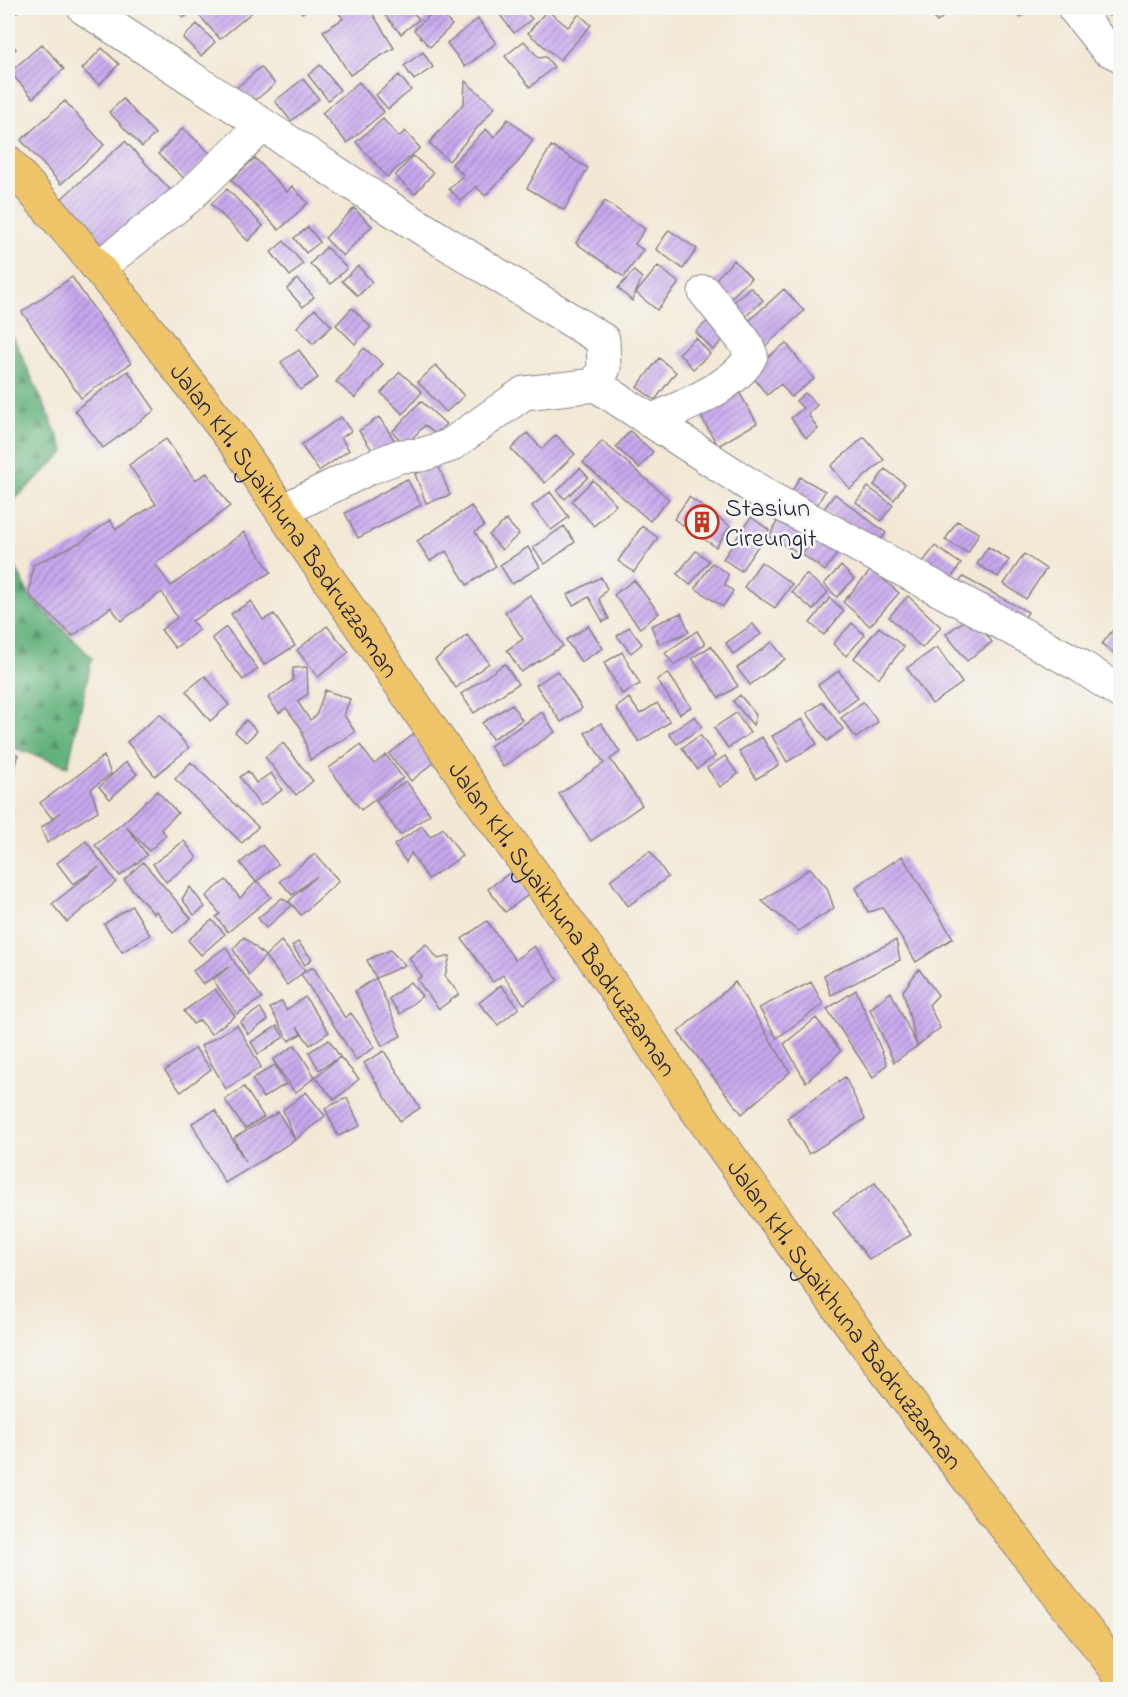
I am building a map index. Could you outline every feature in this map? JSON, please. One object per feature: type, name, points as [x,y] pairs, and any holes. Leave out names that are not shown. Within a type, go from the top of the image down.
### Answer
[{"type":"main road","name":"Jalan KH. Syaikhuna Badruzzaman","points":[[8,162],[153,336],[236,444],[477,796],[589,951],[807,1265],[920,1417],[1120,1674]]},
{"type":"street","points":[[84,8],[396,212],[603,340],[604,368],[596,385]]},
{"type":"street","points":[[1074,8],[1116,42]]},
{"type":"street","points":[[98,268],[186,199],[263,125]]},
{"type":"street","points":[[651,421],[694,402],[747,366],[751,355],[745,342],[705,292]]},
{"type":"street","points":[[282,511],[369,468],[400,456],[421,455],[449,446],[524,393],[596,385],[768,497],[1079,665],[1120,692]]},
{"type":"green space","points":[[8,325],[65,452],[13,501],[8,500]]},
{"type":"green space","points":[[8,551],[29,595],[92,658],[68,766],[8,746]]},
{"type":"building","points":[[8,8],[21,8],[12,17]]},
{"type":"building","points":[[175,8],[197,8],[183,18]]},
{"type":"building","points":[[205,8],[257,8],[220,39],[198,14]]},
{"type":"building","points":[[298,8],[310,8],[302,13]]},
{"type":"building","points":[[336,8],[369,8],[394,48],[350,75],[323,31],[343,19]]},
{"type":"building","points":[[379,8],[409,8],[419,19],[401,34]]},
{"type":"building","points":[[522,8],[532,19],[514,33],[496,10]]},
{"type":"building","points":[[924,8],[953,8],[937,22]]},
{"type":"building","points":[[1012,8],[1032,8],[1020,17]]},
{"type":"building","points":[[1096,8],[1115,8],[1109,16]]},
{"type":"building","points":[[436,9],[452,25],[430,47],[414,30]]},
{"type":"building","points":[[547,10],[568,27],[579,14],[591,25],[560,60],[528,33]]},
{"type":"building","points":[[478,19],[496,43],[465,67],[447,43]]},
{"type":"building","points":[[197,24],[215,42],[201,56],[183,38]]},
{"type":"building","points":[[8,38],[16,49],[8,55]]},
{"type":"building","points":[[524,41],[539,58],[546,57],[554,67],[530,87],[505,56]]},
{"type":"building","points":[[42,44],[64,69],[33,98],[10,72]]},
{"type":"building","points":[[102,48],[119,64],[99,85],[82,69]]},
{"type":"building","points":[[423,52],[433,67],[414,80],[404,66]]},
{"type":"building","points":[[320,65],[340,90],[328,100],[308,75]]},
{"type":"building","points":[[261,67],[275,84],[251,104],[237,87]]},
{"type":"building","points":[[399,75],[411,90],[388,109],[376,95]]},
{"type":"building","points":[[303,79],[319,99],[291,121],[275,101]]},
{"type":"building","points":[[465,81],[495,107],[449,161],[429,143],[464,103]]},
{"type":"building","points":[[359,82],[384,112],[347,143],[322,113]]},
{"type":"building","points":[[123,99],[155,134],[142,147],[109,112]]},
{"type":"building","points":[[65,101],[104,145],[61,184],[21,140]]},
{"type":"building","points":[[383,119],[399,137],[405,131],[420,148],[387,177],[356,142]]},
{"type":"building","points":[[508,119],[533,140],[519,161],[485,196],[476,186],[461,201],[449,189],[463,175],[452,164],[486,129],[494,137]]},
{"type":"building","points":[[183,128],[211,154],[187,181],[158,154]]},
{"type":"building","points":[[125,141],[174,194],[109,253],[60,200]]},
{"type":"building","points":[[551,146],[588,168],[564,210],[527,188]]},
{"type":"building","points":[[413,156],[433,173],[415,194],[395,176]]},
{"type":"building","points":[[255,158],[287,192],[292,186],[308,203],[279,230],[231,180]]},
{"type":"building","points":[[227,189],[263,226],[248,241],[211,204]]},
{"type":"building","points":[[605,201],[645,229],[635,244],[643,250],[624,277],[576,243]]},
{"type":"building","points":[[354,208],[372,226],[343,256],[325,238]]},
{"type":"building","points":[[308,227],[320,242],[306,253],[294,238]]},
{"type":"building","points":[[669,230],[697,249],[683,269],[656,249]]},
{"type":"building","points":[[284,241],[303,264],[290,276],[271,252]]},
{"type":"building","points":[[326,247],[347,268],[331,284],[310,264]]},
{"type":"building","points":[[734,260],[751,278],[727,302],[710,285]]},
{"type":"building","points":[[358,266],[372,282],[358,296],[342,281]]},
{"type":"building","points":[[658,266],[679,283],[657,310],[636,293]]},
{"type":"building","points":[[634,271],[642,278],[632,301],[618,288]]},
{"type":"building","points":[[72,277],[131,363],[81,398],[22,312]]},
{"type":"building","points":[[297,279],[314,297],[303,307],[287,289]]},
{"type":"building","points":[[750,287],[763,300],[739,323],[726,309]]},
{"type":"building","points":[[784,289],[804,311],[760,351],[740,329]]},
{"type":"building","points":[[352,308],[371,327],[355,344],[336,325]]},
{"type":"building","points":[[315,309],[332,326],[313,344],[297,327]]},
{"type":"building","points":[[715,314],[732,331],[713,350],[696,332]]},
{"type":"building","points":[[696,338],[710,354],[693,369],[679,353]]},
{"type":"building","points":[[786,343],[814,379],[791,397],[781,384],[767,395],[749,372]]},
{"type":"building","points":[[364,348],[383,364],[355,398],[336,382]]},
{"type":"building","points":[[299,350],[318,378],[300,390],[281,362]]},
{"type":"building","points":[[659,358],[676,372],[655,400],[637,387]]},
{"type":"building","points":[[436,365],[464,396],[446,412],[418,382]]},
{"type":"building","points":[[128,371],[155,410],[103,448],[75,410]]},
{"type":"building","points":[[400,372],[422,392],[403,414],[381,393]]},
{"type":"building","points":[[739,392],[757,423],[718,446],[700,415]]},
{"type":"building","points":[[805,393],[817,405],[808,414],[818,429],[806,438],[791,418],[803,408],[796,401]]},
{"type":"building","points":[[421,401],[446,424],[435,434],[425,425],[406,445],[392,432]]},
{"type":"building","points":[[341,417],[351,431],[341,438],[349,450],[319,471],[301,445]]},
{"type":"building","points":[[379,417],[399,447],[379,460],[359,431]]},
{"type":"building","points":[[630,431],[653,452],[639,468],[616,447]]},
{"type":"building","points":[[527,433],[542,449],[556,435],[575,454],[545,483],[511,449]]},
{"type":"building","points":[[864,437],[884,460],[850,489],[831,466]]},
{"type":"building","points":[[166,439],[195,480],[207,473],[230,506],[155,564],[171,586],[244,532],[271,572],[192,621],[199,630],[175,648],[161,630],[177,618],[162,592],[121,621],[111,607],[73,636],[29,595],[33,565],[81,542],[110,520],[116,529],[156,504],[129,465]]},
{"type":"building","points":[[602,441],[669,499],[650,521],[583,463]]},
{"type":"building","points":[[438,465],[450,495],[426,503],[415,474]]},
{"type":"building","points":[[580,468],[588,477],[565,499],[557,491]]},
{"type":"building","points":[[885,469],[905,484],[894,500],[874,485]]},
{"type":"building","points":[[800,477],[825,491],[815,509],[790,495]]},
{"type":"building","points":[[407,479],[421,505],[358,538],[345,513]]},
{"type":"building","points":[[593,480],[616,505],[594,526],[572,501]]},
{"type":"building","points":[[868,487],[893,505],[881,521],[856,502]]},
{"type":"building","points":[[550,492],[569,517],[551,530],[532,506]]},
{"type":"building","points":[[835,494],[886,533],[875,548],[823,510]]},
{"type":"building","name":"Stasiun Cireungit","points":[[689,497],[730,526],[716,547],[674,519]]},
{"type":"building","points":[[471,506],[484,526],[475,532],[496,566],[467,585],[446,551],[430,561],[417,541]]},
{"type":"building","points":[[780,516],[808,531],[797,552],[769,537]]},
{"type":"building","points":[[751,517],[769,530],[741,571],[723,559]]},
{"type":"building","points":[[506,520],[519,534],[502,550],[489,535]]},
{"type":"building","points":[[957,521],[979,533],[968,553],[945,540]]},
{"type":"building","points":[[564,526],[575,542],[545,564],[533,548]]},
{"type":"building","points":[[642,526],[658,538],[634,572],[618,561]]},
{"type":"building","points":[[815,536],[838,552],[825,571],[802,554]]},
{"type":"building","points":[[935,546],[961,564],[946,586],[920,566]]},
{"type":"building","points":[[528,547],[540,567],[512,584],[500,565]]},
{"type":"building","points":[[988,547],[1009,560],[998,577],[977,564]]},
{"type":"building","points":[[696,551],[709,561],[690,585],[677,574]]},
{"type":"building","points":[[1024,554],[1046,569],[1026,599],[1004,584]]},
{"type":"building","points":[[761,562],[792,584],[775,608],[744,587]]},
{"type":"building","points":[[712,563],[728,574],[725,585],[733,591],[723,607],[695,588]]},
{"type":"building","points":[[841,566],[854,579],[837,597],[824,584]]},
{"type":"building","points":[[872,569],[899,593],[870,626],[843,602]]},
{"type":"building","points":[[806,574],[828,592],[813,610],[792,592]]},
{"type":"building","points":[[601,577],[607,589],[599,599],[609,619],[603,622],[589,597],[573,605],[567,595]]},
{"type":"building","points":[[963,577],[1028,612],[1022,623],[955,587]]},
{"type":"building","points":[[634,580],[659,613],[640,628],[614,595]]},
{"type":"building","points":[[530,595],[563,646],[521,672],[507,650],[523,639],[505,612]]},
{"type":"building","points":[[908,596],[941,627],[922,648],[889,617]]},
{"type":"building","points":[[830,598],[844,611],[824,635],[810,623]]},
{"type":"building","points":[[251,601],[263,620],[274,614],[295,646],[264,665],[231,614]]},
{"type":"building","points":[[681,613],[689,632],[659,644],[651,626]]},
{"type":"building","points":[[972,615],[992,642],[967,661],[946,634]]},
{"type":"building","points":[[1120,621],[1120,658],[1102,644]]},
{"type":"building","points":[[852,623],[865,635],[846,656],[833,644]]},
{"type":"building","points":[[753,624],[761,634],[733,654],[726,643]]},
{"type":"building","points":[[327,626],[349,652],[318,677],[297,650]]},
{"type":"building","points":[[588,626],[603,648],[581,662],[566,640]]},
{"type":"building","points":[[226,627],[258,669],[243,680],[212,638]]},
{"type":"building","points":[[629,627],[642,644],[631,653],[617,636]]},
{"type":"building","points":[[879,627],[904,647],[879,678],[854,658]]},
{"type":"building","points":[[697,631],[705,644],[674,665],[665,653]]},
{"type":"building","points":[[467,635],[489,663],[456,688],[435,660]]},
{"type":"building","points":[[772,642],[785,659],[750,685],[737,668]]},
{"type":"building","points":[[711,646],[738,686],[719,698],[692,658]]},
{"type":"building","points":[[937,647],[962,683],[932,704],[907,668]]},
{"type":"building","points":[[622,652],[640,684],[622,694],[604,663]]},
{"type":"building","points":[[505,664],[518,684],[474,713],[461,694]]},
{"type":"building","points":[[307,667],[308,694],[297,701],[310,720],[316,716],[325,690],[350,699],[344,715],[355,732],[310,760],[301,728],[286,708],[279,713],[268,698],[293,680],[293,668]]},
{"type":"building","points":[[557,671],[582,708],[561,722],[536,685]]},
{"type":"building","points":[[839,671],[858,698],[839,712],[818,685]]},
{"type":"building","points":[[668,673],[691,707],[680,714],[657,680]]},
{"type":"building","points":[[205,676],[229,705],[210,721],[186,691]]},
{"type":"building","points":[[740,695],[756,715],[753,725],[733,701]]},
{"type":"building","points":[[629,698],[640,714],[657,703],[670,722],[639,742],[616,708]]},
{"type":"building","points":[[823,702],[843,729],[827,741],[807,713]]},
{"type":"building","points":[[863,702],[878,722],[856,738],[841,718]]},
{"type":"building","points":[[512,704],[522,720],[492,739],[482,723]]},
{"type":"building","points":[[542,712],[555,732],[503,767],[490,746]]},
{"type":"building","points":[[736,713],[750,733],[728,748],[714,728]]},
{"type":"building","points":[[160,714],[189,748],[155,776],[127,742]]},
{"type":"building","points":[[695,716],[702,727],[677,744],[669,734]]},
{"type":"building","points":[[802,719],[817,744],[787,762],[772,736]]},
{"type":"building","points":[[246,720],[257,731],[246,742],[235,732]]},
{"type":"building","points":[[601,723],[620,752],[610,759],[642,805],[591,841],[559,794],[604,763],[585,733]]},
{"type":"building","points":[[415,733],[436,761],[411,781],[389,754]]},
{"type":"building","points":[[700,735],[715,756],[697,769],[682,748]]},
{"type":"building","points":[[762,737],[779,765],[756,779],[739,751]]},
{"type":"building","points":[[283,743],[313,781],[296,795],[265,757]]},
{"type":"building","points":[[360,745],[374,764],[386,755],[403,778],[361,810],[329,768]]},
{"type":"building","points":[[9,752],[18,755],[11,778],[8,777]]},
{"type":"building","points":[[104,756],[111,774],[91,789],[98,811],[47,843],[41,828],[60,813],[52,818],[40,803]]},
{"type":"building","points":[[725,756],[738,774],[720,787],[707,768]]},
{"type":"building","points":[[126,762],[137,774],[110,799],[99,787]]},
{"type":"building","points":[[191,762],[258,827],[242,843],[175,779]]},
{"type":"building","points":[[248,771],[256,783],[271,773],[282,790],[260,806],[240,777]]},
{"type":"building","points":[[406,781],[430,814],[400,835],[376,801]]},
{"type":"building","points":[[157,791],[178,813],[161,829],[166,835],[149,851],[126,826],[147,855],[120,876],[95,845],[123,823]]},
{"type":"building","points":[[422,826],[430,837],[443,828],[462,856],[428,879],[411,853],[406,862],[394,845]]},
{"type":"building","points":[[86,841],[116,882],[67,922],[52,904],[99,867],[73,884],[57,863]]},
{"type":"building","points":[[184,841],[197,858],[166,882],[153,864]]},
{"type":"building","points":[[262,845],[278,864],[256,882],[240,863]]},
{"type":"building","points":[[650,851],[668,877],[628,906],[610,880]]},
{"type":"building","points":[[315,854],[339,881],[301,915],[289,901],[317,876],[292,895],[280,881]]},
{"type":"building","points":[[902,856],[953,938],[916,962],[883,908],[868,912],[856,887]]},
{"type":"building","points":[[143,862],[191,918],[173,933],[156,911],[154,914],[124,880]]},
{"type":"building","points":[[810,868],[827,888],[834,908],[798,931],[762,901]]},
{"type":"building","points":[[511,872],[528,895],[505,912],[488,889]]},
{"type":"building","points":[[226,880],[240,898],[256,882],[271,897],[228,932],[216,917],[220,914],[206,896]]},
{"type":"building","points":[[190,887],[205,907],[194,915],[182,899]]},
{"type":"building","points":[[282,898],[292,905],[266,928],[258,918]]},
{"type":"building","points":[[132,906],[150,935],[122,952],[104,924]]},
{"type":"building","points":[[212,920],[225,934],[201,955],[188,940]]},
{"type":"building","points":[[487,921],[515,960],[534,946],[558,980],[524,1004],[503,975],[493,982],[462,939]]},
{"type":"building","points":[[244,937],[265,956],[249,975],[233,949]]},
{"type":"building","points":[[896,940],[900,960],[831,995],[824,975]]},
{"type":"building","points":[[281,941],[305,970],[287,985],[265,956]]},
{"type":"building","points":[[298,942],[312,959],[305,965],[292,946]]},
{"type":"building","points":[[426,944],[438,959],[450,956],[445,976],[459,994],[439,1009],[417,980],[422,976],[409,958]]},
{"type":"building","points":[[226,947],[235,963],[262,998],[237,1014],[213,980],[229,967],[203,984],[193,971]]},
{"type":"building","points":[[390,950],[405,965],[376,978],[367,960]]},
{"type":"building","points":[[313,967],[345,1018],[351,1013],[375,1047],[356,1060],[301,974]]},
{"type":"building","points":[[919,969],[938,995],[929,1005],[940,1028],[917,1046],[903,991]]},
{"type":"building","points":[[376,978],[401,1036],[382,1046],[355,991]]},
{"type":"building","points":[[410,982],[422,996],[400,1014],[389,999]]},
{"type":"building","points":[[735,982],[790,1072],[742,1114],[678,1032]]},
{"type":"building","points":[[811,982],[823,1004],[777,1038],[759,1008]]},
{"type":"building","points":[[501,985],[519,1008],[498,1025],[479,1003]]},
{"type":"building","points":[[215,989],[235,1016],[211,1034],[200,1020],[193,1024],[184,1011]]},
{"type":"building","points":[[856,990],[887,1064],[873,1078],[827,1009]]},
{"type":"building","points":[[891,992],[917,1046],[894,1062],[870,1009]]},
{"type":"building","points":[[305,997],[329,1032],[310,1045],[297,1027],[301,1034],[289,1041],[270,1008],[282,1001],[286,1010]]},
{"type":"building","points":[[260,1008],[268,1020],[248,1034],[240,1022]]},
{"type":"building","points":[[816,1018],[841,1051],[806,1082],[784,1044]]},
{"type":"building","points":[[237,1025],[261,1067],[226,1089],[201,1046]]},
{"type":"building","points":[[277,1026],[284,1037],[258,1054],[251,1042]]},
{"type":"building","points":[[329,1040],[340,1057],[319,1070],[309,1052]]},
{"type":"building","points":[[295,1045],[315,1077],[295,1093],[273,1060]]},
{"type":"building","points":[[195,1048],[211,1069],[181,1092],[165,1071]]},
{"type":"building","points":[[384,1051],[420,1108],[400,1121],[364,1063]]},
{"type":"building","points":[[340,1057],[359,1079],[335,1100],[315,1077]]},
{"type":"building","points":[[275,1065],[286,1084],[263,1098],[252,1079]]},
{"type":"building","points":[[845,1077],[865,1119],[809,1154],[787,1118]]},
{"type":"building","points":[[244,1087],[264,1117],[245,1129],[225,1100]]},
{"type":"building","points":[[306,1092],[325,1116],[295,1140],[283,1110]]},
{"type":"building","points":[[347,1098],[360,1126],[338,1136],[325,1108]]},
{"type":"building","points":[[215,1110],[245,1161],[234,1138],[278,1112],[295,1140],[225,1183],[192,1123]]},
{"type":"building","points":[[875,1183],[911,1235],[869,1259],[833,1212]]},
{"type":"place","name":"Stasiun Cireungit","points":[[702,522]]}]
